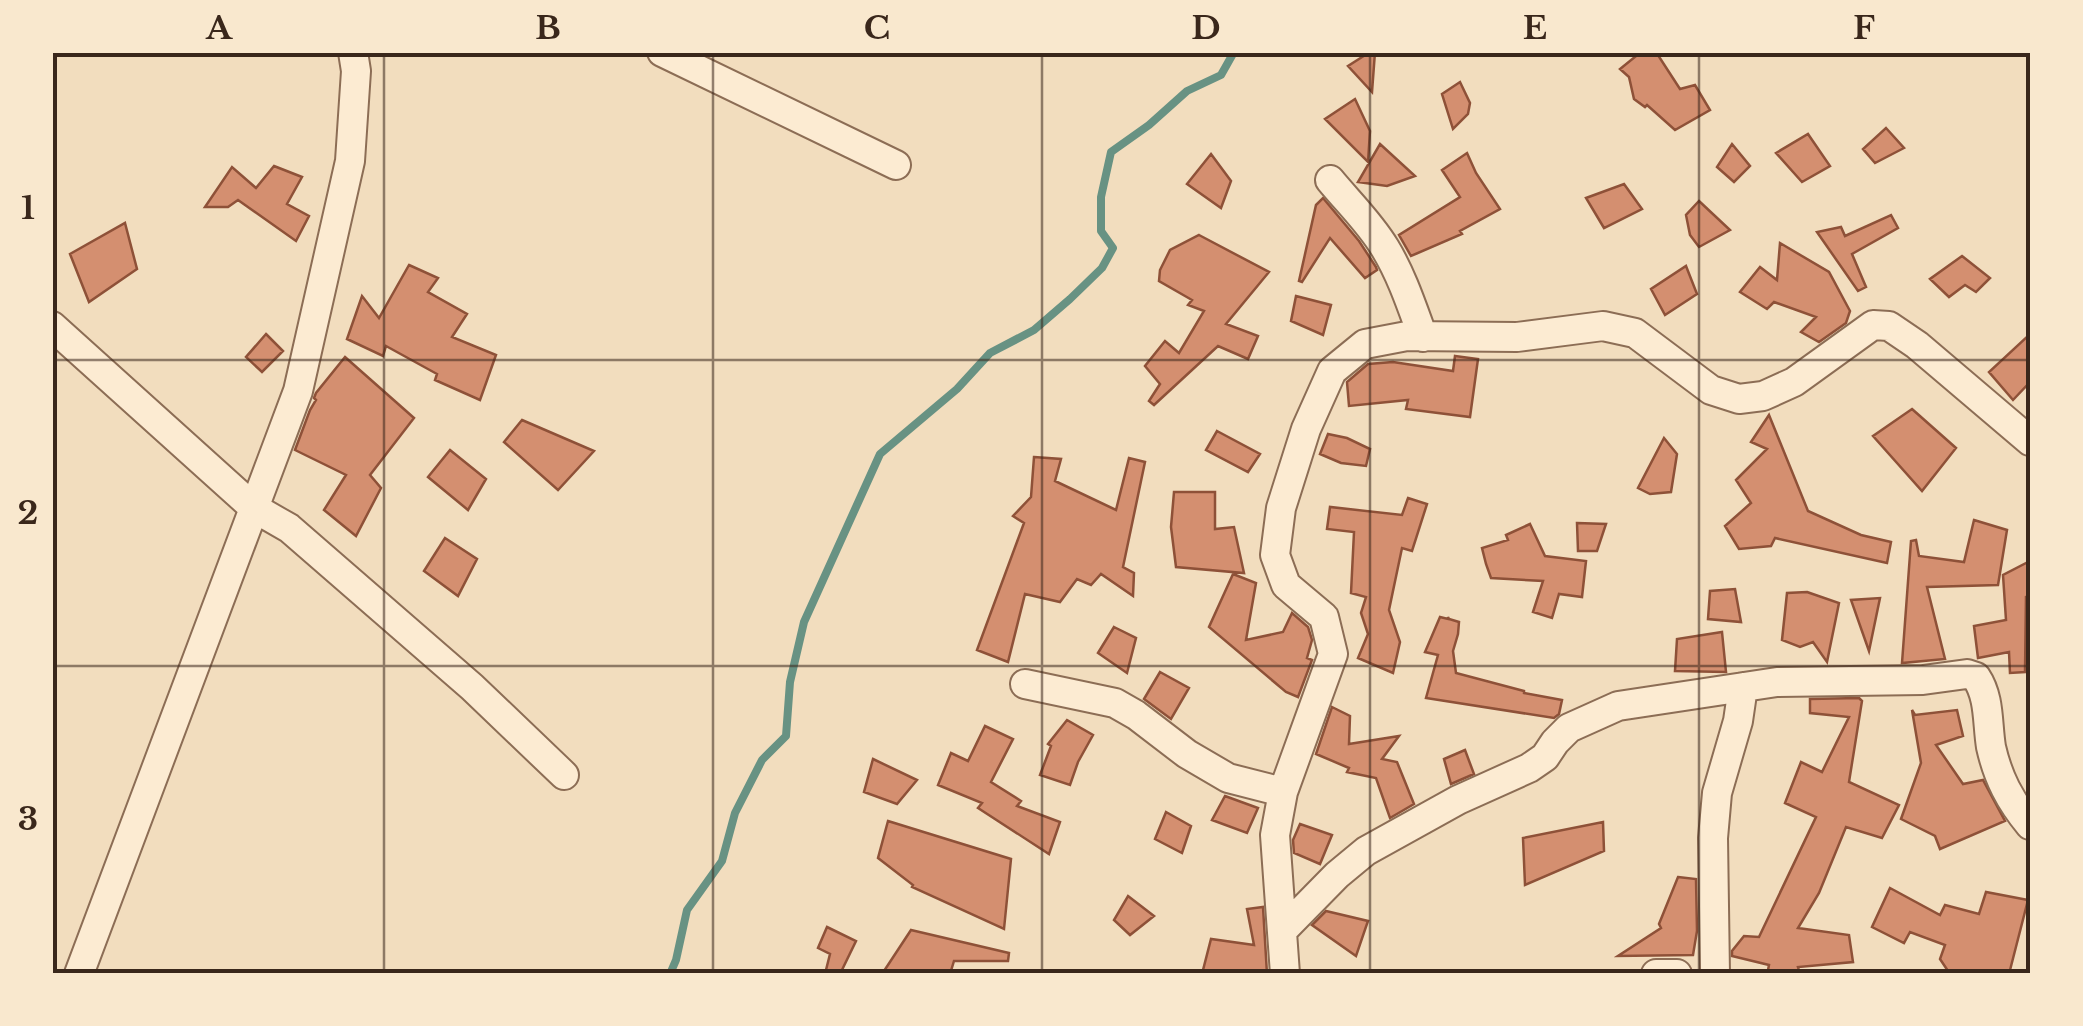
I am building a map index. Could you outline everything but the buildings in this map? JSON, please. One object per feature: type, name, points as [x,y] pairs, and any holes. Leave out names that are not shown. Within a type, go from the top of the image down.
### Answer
[{"type":"street","points":[[79,974],[298,391],[350,161],[356,71],[353,52]]},
{"type":"street","points":[[662,52],[896,166]]},
{"type":"street","points":[[1330,180],[1386,249],[1423,337]]},
{"type":"street","points":[[1284,974],[1275,835],[1283,792],[1333,654],[1324,617],[1286,585],[1275,555],[1281,508],[1306,429],[1332,371],[1365,344],[1406,336],[1517,336],[1603,326],[1635,334],[1711,390],[1739,399],[1762,396],[1794,382],[1873,324],[1889,326],[1918,345],[2030,442]]},
{"type":"street","points":[[52,326],[254,508],[290,528],[472,687],[564,775]]},
{"type":"street","points":[[1283,930],[1366,851],[1458,800],[1530,768],[1545,757],[1568,728],[1631,703],[1778,682],[1976,676],[1987,705],[2000,781],[2030,825]]},
{"type":"street","points":[[1025,684],[1114,703],[1228,778],[1283,792]]},
{"type":"street","points":[[1716,974],[1713,838],[1717,793],[1738,722],[1743,687]]},
{"type":"street","points":[[1656,974],[1677,974]]},
{"type":"waterway","points":[[670,974],[687,910],[722,861],[735,813],[762,760],[786,736],[790,682],[804,622],[880,454],[957,389],[990,353],[1034,330],[1102,268],[1113,248],[1101,231],[1101,197],[1111,152],[1187,91],[1221,75],[1234,52]]}]
